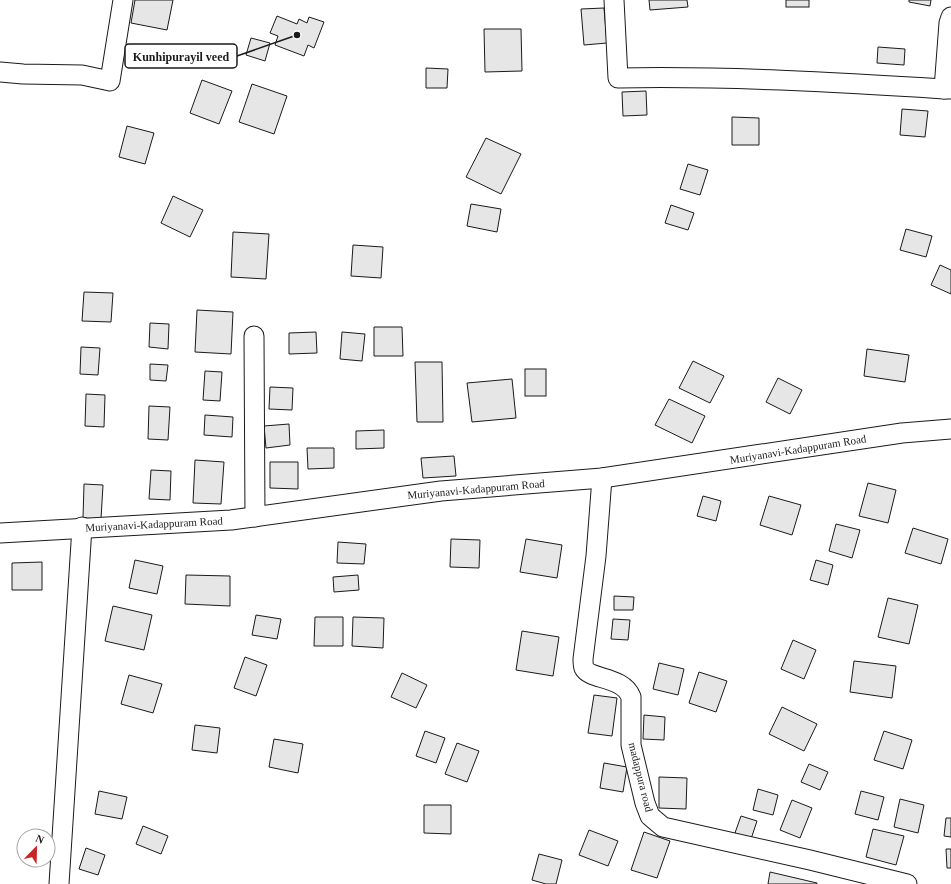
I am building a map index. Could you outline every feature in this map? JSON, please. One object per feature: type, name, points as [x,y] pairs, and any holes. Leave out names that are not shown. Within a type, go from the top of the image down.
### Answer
[{"type":"street","points":[[0,72],[82,75],[110,81],[123,0]]},
{"type":"street","points":[[614,0],[618,78],[692,77],[947,89],[949,23],[951,17]]},
{"type":"street","points":[[254,336],[256,517]]},
{"type":"street","name":"Muriyanavi-Kadappuram Road","points":[[0,533],[82,527],[231,520],[441,490],[602,478],[902,433],[951,429]]},
{"type":"street","name":"madappura road","points":[[602,478],[596,556],[583,658],[584,667],[588,672],[612,680],[629,691],[631,697],[631,745],[650,816],[663,827],[810,860],[907,884]]},
{"type":"street","points":[[59,884],[82,527]]},
{"type":"building","points":[[135,0],[173,0],[167,30],[131,23]]},
{"type":"building","points":[[649,0],[687,0],[688,7],[650,10]]},
{"type":"building","points":[[786,0],[809,0],[809,7],[786,7]]},
{"type":"building","points":[[909,0],[931,0],[930,6],[909,2]]},
{"type":"building","points":[[604,8],[607,43],[584,45],[581,9]]},
{"type":"building","points":[[277,16],[297,24],[299,19],[307,23],[309,17],[324,22],[314,48],[308,45],[304,56],[275,45],[278,36],[270,33]]},
{"type":"building","points":[[484,29],[521,29],[522,71],[485,72]]},
{"type":"building","points":[[251,38],[270,43],[265,61],[246,55]]},
{"type":"building","points":[[878,47],[905,49],[904,65],[877,63]]},
{"type":"building","points":[[426,68],[448,69],[447,88],[426,88]]},
{"type":"building","points":[[202,80],[232,91],[219,124],[190,113]]},
{"type":"building","points":[[252,84],[287,96],[274,134],[239,122]]},
{"type":"building","points":[[646,91],[647,115],[623,116],[622,92]]},
{"type":"building","points":[[902,109],[928,111],[925,137],[900,135]]},
{"type":"building","points":[[732,117],[759,118],[759,145],[732,145]]},
{"type":"building","points":[[127,126],[154,133],[145,164],[119,157]]},
{"type":"building","points":[[486,138],[521,154],[501,194],[466,177]]},
{"type":"building","points":[[688,164],[708,170],[700,195],[680,189]]},
{"type":"building","points":[[173,196],[203,210],[190,237],[161,223]]},
{"type":"building","points":[[471,204],[501,209],[497,232],[467,226]]},
{"type":"building","points":[[671,205],[694,213],[688,230],[665,223]]},
{"type":"building","points":[[906,229],[932,236],[926,257],[900,250]]},
{"type":"building","points":[[233,232],[269,234],[266,279],[231,277]]},
{"type":"building","points":[[353,245],[383,247],[381,278],[351,276]]},
{"type":"building","points":[[940,265],[951,270],[951,294],[931,285]]},
{"type":"building","points":[[84,292],[113,293],[111,322],[82,321]]},
{"type":"building","points":[[197,310],[233,312],[231,354],[195,352]]},
{"type":"building","points":[[150,323],[169,324],[168,349],[149,347]]},
{"type":"building","points":[[374,327],[402,327],[403,356],[374,356]]},
{"type":"building","points":[[316,332],[317,353],[289,354],[289,333]]},
{"type":"building","points":[[342,332],[365,334],[362,361],[340,359]]},
{"type":"building","points":[[81,347],[100,348],[98,375],[80,374]]},
{"type":"building","points":[[867,349],[909,355],[905,382],[864,376]]},
{"type":"building","points":[[693,361],[724,376],[710,403],[679,388]]},
{"type":"building","points":[[415,362],[442,362],[443,422],[417,422]]},
{"type":"building","points":[[150,364],[168,365],[166,381],[150,380]]},
{"type":"building","points":[[525,369],[546,369],[546,396],[525,396]]},
{"type":"building","points":[[205,371],[222,372],[220,401],[203,400]]},
{"type":"building","points":[[778,378],[802,390],[790,414],[766,402]]},
{"type":"building","points":[[512,379],[516,418],[472,422],[467,383]]},
{"type":"building","points":[[270,387],[293,388],[292,410],[269,409]]},
{"type":"building","points":[[86,394],[105,395],[104,427],[85,426]]},
{"type":"building","points":[[669,399],[705,416],[692,443],[655,425]]},
{"type":"building","points":[[149,406],[170,407],[168,440],[148,439]]},
{"type":"building","points":[[205,415],[233,417],[232,437],[204,435]]},
{"type":"building","points":[[289,424],[290,445],[266,448],[264,426]]},
{"type":"building","points":[[384,430],[384,448],[356,449],[356,431]]},
{"type":"building","points":[[307,448],[334,448],[334,468],[308,469]]},
{"type":"building","points":[[454,456],[456,476],[423,478],[421,458]]},
{"type":"building","points":[[195,460],[224,462],[221,504],[193,503]]},
{"type":"building","points":[[270,462],[298,462],[298,489],[270,488]]},
{"type":"building","points":[[151,470],[171,471],[170,500],[149,499]]},
{"type":"building","points":[[868,483],[896,490],[888,523],[859,516]]},
{"type":"building","points":[[84,484],[103,485],[101,519],[83,518]]},
{"type":"building","points":[[703,496],[721,501],[716,521],[697,516]]},
{"type":"building","points":[[769,496],[801,505],[792,535],[760,525]]},
{"type":"building","points":[[836,524],[860,530],[852,558],[829,551]]},
{"type":"building","points":[[913,528],[948,539],[941,564],[905,553]]},
{"type":"building","points":[[451,539],[480,540],[479,568],[450,567]]},
{"type":"building","points":[[526,539],[562,545],[557,578],[520,572]]},
{"type":"building","points":[[338,542],[366,544],[364,564],[337,563]]},
{"type":"building","points":[[135,560],[163,566],[157,594],[129,588]]},
{"type":"building","points":[[816,560],[833,565],[828,585],[810,580]]},
{"type":"building","points":[[42,562],[42,590],[12,590],[12,563]]},
{"type":"building","points":[[186,575],[230,576],[230,606],[185,604]]},
{"type":"building","points":[[358,575],[359,590],[334,592],[333,577]]},
{"type":"building","points":[[614,596],[634,597],[633,610],[614,610]]},
{"type":"building","points":[[888,598],[918,605],[909,644],[878,637]]},
{"type":"building","points":[[113,606],[152,615],[144,650],[105,641]]},
{"type":"building","points":[[256,615],[281,619],[277,639],[252,635]]},
{"type":"building","points":[[315,617],[343,617],[343,646],[314,646]]},
{"type":"building","points":[[353,617],[384,618],[383,648],[352,646]]},
{"type":"building","points":[[613,619],[630,620],[628,640],[611,639]]},
{"type":"building","points":[[522,631],[559,637],[553,676],[516,670]]},
{"type":"building","points":[[793,640],[816,650],[804,679],[781,669]]},
{"type":"building","points":[[245,657],[267,665],[256,696],[234,688]]},
{"type":"building","points":[[854,661],[896,666],[892,698],[850,692]]},
{"type":"building","points":[[659,663],[684,669],[678,695],[653,689]]},
{"type":"building","points":[[699,672],[727,681],[716,712],[689,703]]},
{"type":"building","points":[[402,673],[427,685],[416,708],[391,697]]},
{"type":"building","points":[[129,675],[162,684],[153,713],[121,704]]},
{"type":"building","points":[[594,695],[617,698],[612,736],[588,733]]},
{"type":"building","points":[[782,707],[817,724],[804,751],[769,734]]},
{"type":"building","points":[[644,715],[665,717],[664,740],[643,739]]},
{"type":"building","points":[[195,725],[220,728],[217,753],[192,750]]},
{"type":"building","points":[[425,731],[445,738],[436,763],[416,756]]},
{"type":"building","points":[[884,731],[912,740],[903,769],[874,760]]},
{"type":"building","points":[[274,739],[303,744],[298,773],[269,767]]},
{"type":"building","points":[[457,743],[479,751],[467,782],[445,774]]},
{"type":"building","points":[[604,763],[627,767],[623,792],[600,788]]},
{"type":"building","points":[[809,764],[828,772],[820,790],[801,782]]},
{"type":"building","points":[[659,777],[687,778],[686,809],[659,808]]},
{"type":"building","points":[[758,789],[778,795],[773,815],[753,810]]},
{"type":"building","points":[[99,791],[127,797],[122,819],[95,814]]},
{"type":"building","points":[[861,791],[884,797],[878,820],[855,814]]},
{"type":"building","points":[[900,799],[924,805],[918,833],[894,827]]},
{"type":"building","points":[[792,800],[812,808],[800,838],[780,830]]},
{"type":"building","points":[[424,805],[451,805],[451,834],[424,833]]},
{"type":"building","points":[[741,816],[757,821],[751,839],[735,833]]},
{"type":"building","points":[[946,818],[951,818],[951,837],[944,836]]},
{"type":"building","points":[[143,826],[168,836],[161,854],[136,844]]},
{"type":"building","points":[[873,829],[904,836],[896,865],[866,857]]},
{"type":"building","points":[[589,830],[618,841],[608,866],[579,855]]},
{"type":"building","points":[[644,832],[670,841],[657,878],[631,870]]},
{"type":"building","points":[[86,848],[105,855],[98,875],[79,869]]},
{"type":"building","points":[[946,849],[951,849],[951,868],[947,868]]},
{"type":"building","points":[[539,854],[562,860],[556,884],[546,884],[532,880]]},
{"type":"building","points":[[770,872],[817,883],[817,884],[768,884]]},
{"type":"place","name":"Kunhipurayil veed","points":[[297,35]]}]
